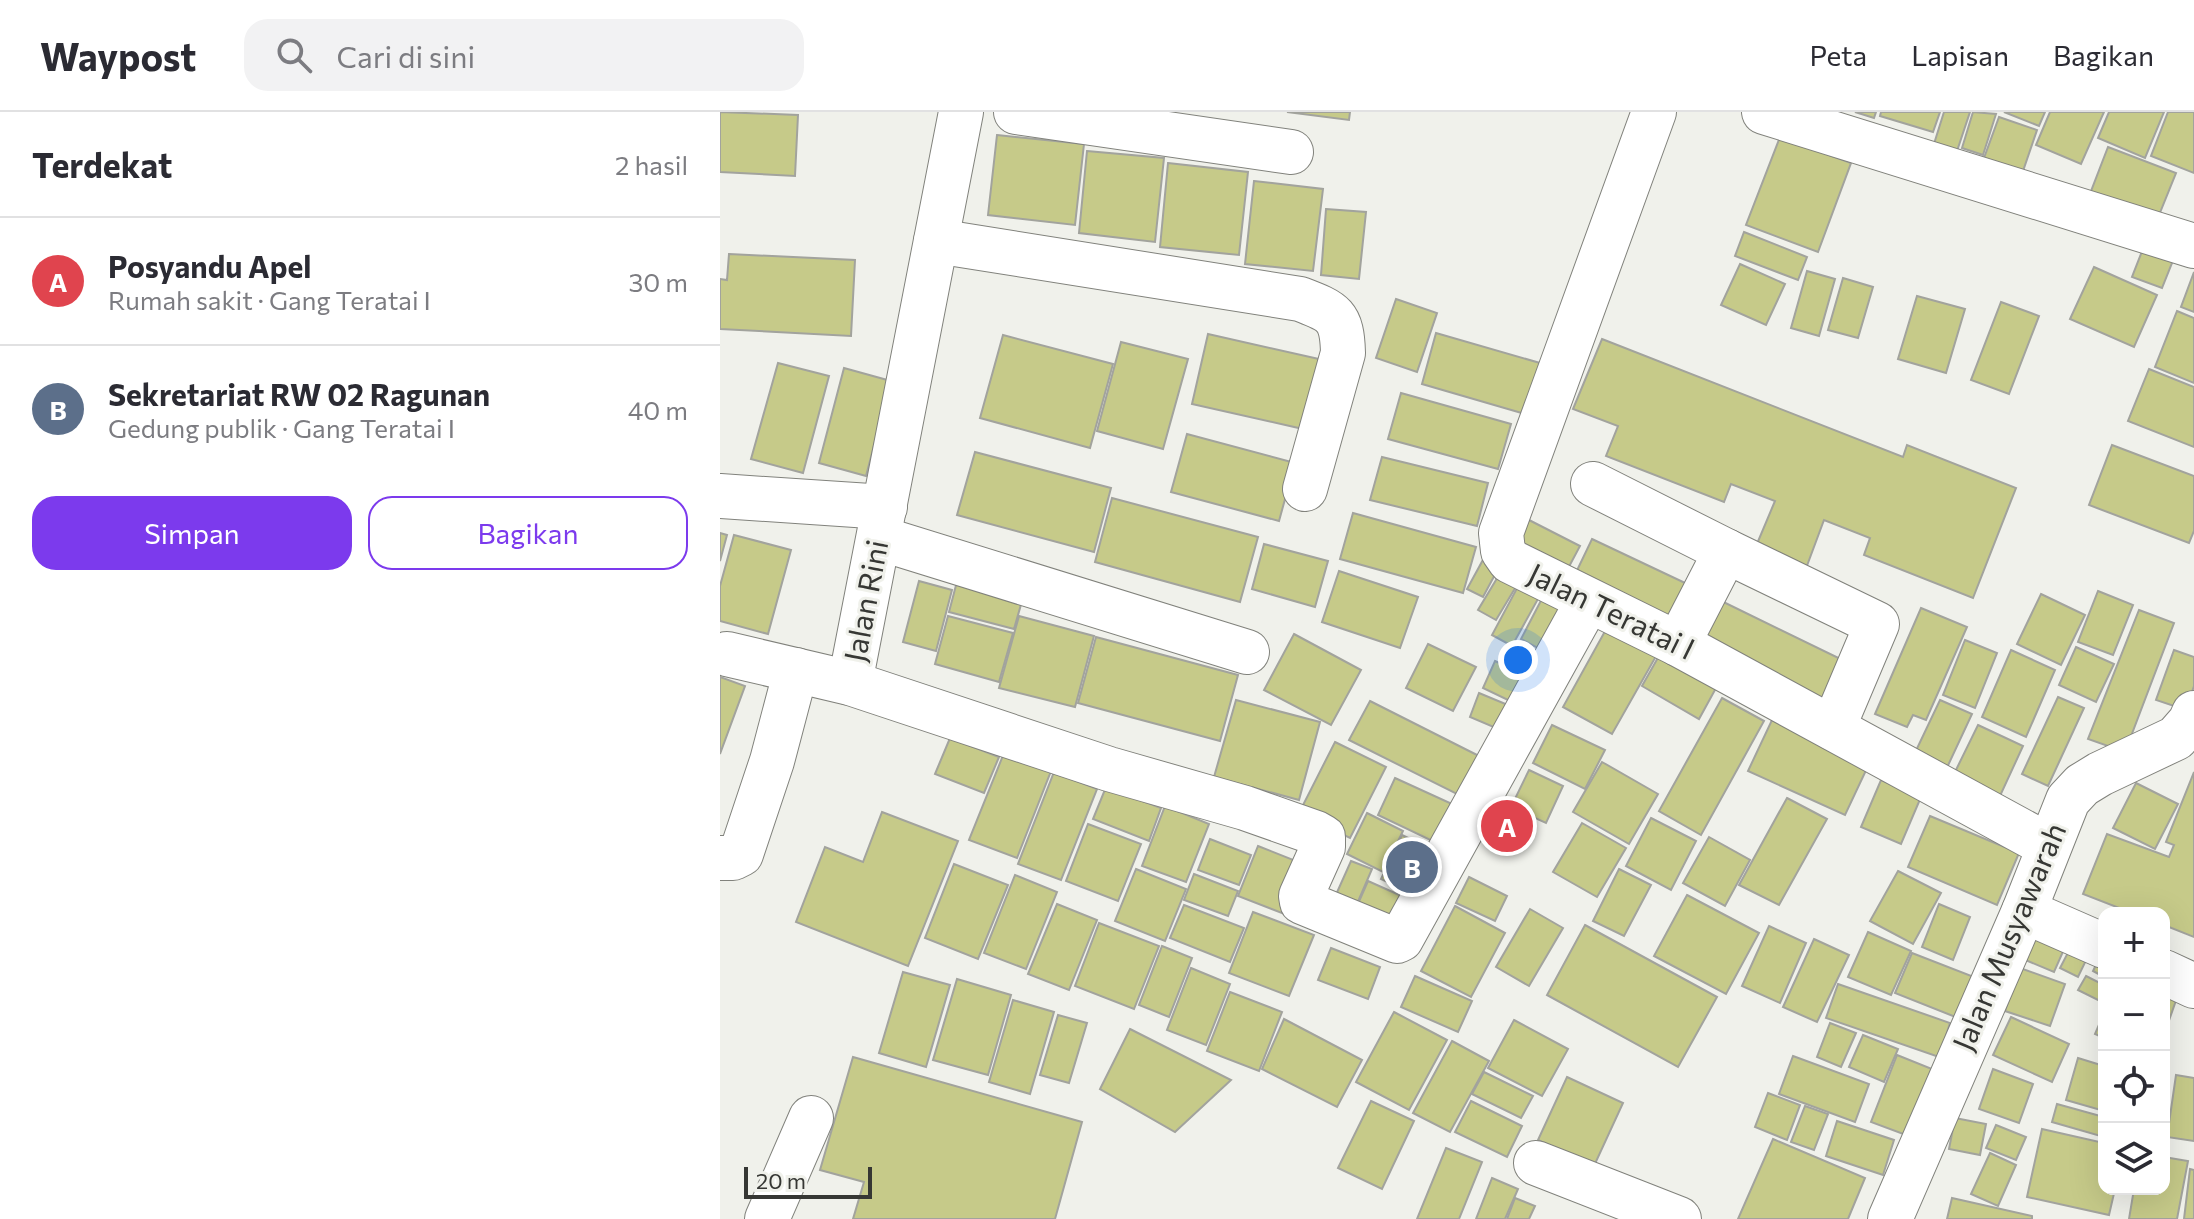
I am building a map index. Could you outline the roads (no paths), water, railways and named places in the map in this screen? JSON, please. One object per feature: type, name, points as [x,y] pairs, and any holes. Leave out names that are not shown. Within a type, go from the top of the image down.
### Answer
[{"type":"street","name":"Jalan Rini","points":[[961,112],[850,683],[1109,769],[1245,808],[1323,837],[1323,847],[1301,896],[1302,902],[1391,940],[1401,939],[1588,601]]},
{"type":"street","points":[[1016,112],[1291,152]]},
{"type":"street","name":"Jalan Teratai I","points":[[1654,112],[1501,533],[1503,551],[1510,561],[1678,644],[2049,846]]},
{"type":"street","points":[[1764,112],[2194,246]]},
{"type":"street","points":[[936,241],[1300,299],[1329,310],[1342,332],[1343,353],[1305,489]]},
{"type":"street","points":[[1593,484],[1877,624],[1833,728]]},
{"type":"street","points":[[720,496],[882,522],[1247,652]]},
{"type":"street","points":[[1678,644],[1726,551]]},
{"type":"street","points":[[727,654],[850,683]]},
{"type":"street","points":[[720,858],[733,858],[741,854],[772,761],[796,670]]},
{"type":"street","name":"Jalan Musyawarah","points":[[1890,1219],[2024,911],[2068,800],[2082,785],[2176,738],[2194,713]]},
{"type":"street","points":[[2024,911],[2098,943]]},
{"type":"street","points":[[2170,975],[2194,986]]},
{"type":"street","points":[[767,1219],[811,1118]]},
{"type":"street","points":[[1536,1163],[1679,1219]]},
{"type":"place","name":"Posyandu Apel","points":[[1507,826]]},
{"type":"place","name":"Sekretariat RW 02 Ragunan","points":[[1412,867]]}]
